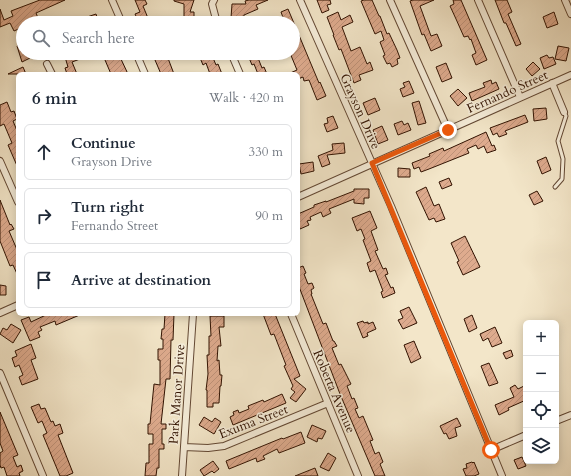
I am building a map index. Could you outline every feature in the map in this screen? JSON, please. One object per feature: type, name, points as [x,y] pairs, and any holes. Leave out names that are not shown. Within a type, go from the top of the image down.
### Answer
[{"type":"street","points":[[112,0],[119,16]]},
{"type":"street","points":[[214,0],[212,4],[215,16]]},
{"type":"street","name":"Grayson Drive","points":[[300,0],[372,163],[502,476]]},
{"type":"street","points":[[390,0],[448,130]]},
{"type":"street","points":[[478,0],[520,97]]},
{"type":"street","points":[[565,0],[571,14]]},
{"type":"street","points":[[139,60],[144,72]]},
{"type":"street","points":[[234,60],[239,72]]},
{"type":"street","points":[[47,64],[51,72]]},
{"type":"street","name":"Fernando Street","points":[[300,196],[571,75]]},
{"type":"street","points":[[552,83],[564,112]]},
{"type":"street","points":[[0,161],[16,197]]},
{"type":"street","points":[[0,313],[16,305]]},
{"type":"street","name":"Park Manor Drive","points":[[182,476],[193,316]]},
{"type":"street","name":"Roberta Avenue","points":[[292,316],[358,476]]},
{"type":"street","points":[[0,373],[43,476]]},
{"type":"street","name":"Exuma Street","points":[[184,447],[208,448],[224,446],[328,403]]},
{"type":"street","points":[[559,420],[571,415]]},
{"type":"street","points":[[491,450],[523,435]]},
{"type":"lane","points":[[555,187],[562,179],[562,159],[558,141],[566,116],[564,112]]},
{"type":"building","points":[[40,0],[65,0],[36,13],[37,16],[16,16],[16,30],[14,31],[10,23],[0,27],[0,9],[4,20],[13,16],[11,11]]},
{"type":"building","points":[[135,0],[145,0],[147,4],[143,6],[147,16],[136,16],[135,14],[140,12]]},
{"type":"building","points":[[194,0],[190,12],[194,12],[194,16],[184,16],[184,4],[174,1]]},
{"type":"building","points":[[268,0],[256,5],[258,9],[244,16],[231,16],[232,4],[246,4],[245,1]]},
{"type":"building","points":[[317,0],[330,0],[331,4],[327,5],[329,10],[322,13]]},
{"type":"building","points":[[372,0],[387,34],[389,33],[397,50],[400,58],[397,59],[398,64],[392,67],[390,63],[387,64],[383,56],[385,55],[380,42],[384,40],[381,31],[375,34],[361,1]]},
{"type":"building","points":[[434,0],[420,6],[431,36],[437,34],[442,46],[431,51],[424,34],[422,35],[410,1]]},
{"type":"building","points":[[453,0],[461,0],[487,60],[476,65],[472,55],[476,53],[471,39],[470,40],[468,36],[464,37],[450,6],[454,4]]},
{"type":"building","points":[[495,0],[507,0],[512,12],[508,14],[521,44],[516,46],[506,23],[504,23]]},
{"type":"building","points":[[288,9],[291,16],[282,16],[281,12]]},
{"type":"building","points":[[338,12],[341,20],[350,15],[353,22],[342,27],[351,51],[360,47],[367,64],[370,62],[373,70],[359,75],[361,80],[354,83],[341,49],[339,50],[327,17]]},
{"type":"building","points":[[554,12],[558,24],[547,28],[543,17]]},
{"type":"building","points":[[300,38],[326,96],[317,100],[309,80],[304,81],[303,77],[300,78],[300,72],[292,72],[297,70],[293,60],[300,60]]},
{"type":"building","points":[[558,46],[569,48],[566,61],[555,59]]},
{"type":"building","points":[[547,55],[549,58],[553,57],[556,64],[544,69],[540,58]]},
{"type":"building","points":[[66,60],[77,60],[72,62],[76,72],[66,72],[65,68],[68,67]]},
{"type":"building","points":[[105,60],[121,60],[127,72],[110,72]]},
{"type":"building","points":[[155,60],[169,60],[173,72],[160,72]]},
{"type":"building","points":[[201,60],[214,60],[216,65],[218,64],[221,72],[209,72],[206,63],[203,65]]},
{"type":"building","points":[[250,60],[259,60],[262,68],[264,67],[266,72],[257,72],[254,64],[252,65]]},
{"type":"building","points":[[533,62],[540,69],[532,76],[526,69]]},
{"type":"building","points":[[446,63],[452,78],[442,82],[436,67]]},
{"type":"building","points":[[23,67],[25,72],[16,72],[16,74],[8,74]]},
{"type":"building","points":[[491,80],[492,84],[496,82],[499,89],[472,101],[469,93],[485,87],[483,83]]},
{"type":"building","points":[[409,81],[414,93],[403,97],[400,89],[405,87],[403,83]]},
{"type":"building","points":[[458,89],[467,98],[458,106],[450,96]]},
{"type":"building","points":[[375,98],[380,110],[368,115],[363,103]]},
{"type":"building","points":[[419,101],[426,123],[418,125],[412,103]]},
{"type":"building","points":[[7,102],[11,112],[14,111],[16,116],[16,120],[13,121],[16,128],[16,163],[8,145],[12,143],[4,124],[0,126],[0,105]]},
{"type":"building","points":[[546,108],[547,119],[534,121],[533,109]]},
{"type":"building","points":[[525,115],[528,122],[505,131],[507,134],[499,137],[497,133],[493,135],[490,128]]},
{"type":"building","points":[[333,116],[338,128],[327,132],[324,124],[328,123],[327,118]]},
{"type":"building","points":[[402,121],[404,125],[408,123],[411,130],[398,135],[394,124]]},
{"type":"building","points":[[382,126],[388,140],[378,144],[373,130]]},
{"type":"building","points":[[486,132],[492,146],[494,145],[496,150],[487,153],[484,146],[478,149],[476,145],[467,149],[469,153],[429,169],[421,172],[419,167],[414,169],[412,163],[430,156],[429,154],[443,148],[444,151]]},
{"type":"building","points":[[344,143],[345,153],[327,155],[330,164],[322,167],[318,156],[333,150],[332,144]]},
{"type":"building","points":[[546,157],[551,170],[542,174],[537,161]]},
{"type":"building","points":[[313,162],[314,171],[301,174],[300,164]]},
{"type":"building","points":[[398,168],[410,169],[410,177],[398,177]]},
{"type":"building","points":[[449,178],[452,185],[442,189],[439,182]]},
{"type":"building","points":[[426,187],[434,206],[439,204],[445,219],[436,222],[434,218],[429,220],[416,192]]},
{"type":"building","points":[[354,189],[369,189],[369,198],[364,198],[364,204],[354,203],[354,199],[329,209],[331,213],[323,217],[321,212],[310,217],[311,220],[307,221],[309,225],[300,229],[300,213],[314,207],[314,205],[354,191]]},
{"type":"building","points":[[537,191],[543,201],[534,205],[529,195]]},
{"type":"building","points":[[0,200],[10,225],[11,224],[14,229],[9,231],[16,247],[16,272],[13,265],[10,266],[0,241]]},
{"type":"building","points":[[370,211],[377,228],[371,231],[378,250],[375,251],[383,269],[386,268],[388,274],[385,275],[395,293],[383,298],[381,292],[383,291],[375,270],[370,272],[367,263],[371,261],[363,240],[365,239],[361,229],[357,231],[352,218]]},
{"type":"building","points":[[465,236],[480,267],[463,275],[451,243]]},
{"type":"building","points":[[303,266],[308,284],[312,283],[314,288],[311,290],[311,294],[323,324],[326,323],[333,341],[337,346],[332,348],[339,365],[341,364],[351,384],[347,386],[352,399],[354,398],[358,408],[355,409],[359,418],[363,416],[373,440],[370,441],[375,454],[379,452],[383,462],[380,464],[385,476],[375,476],[340,394],[300,289],[300,267]]},
{"type":"building","points":[[0,285],[6,286],[6,295],[0,295]]},
{"type":"building","points":[[409,307],[417,323],[403,329],[398,320],[403,318],[400,311]]},
{"type":"building","points":[[472,315],[477,328],[469,332],[464,319]]},
{"type":"building","points":[[44,316],[77,316],[56,325],[55,321],[40,327],[42,330],[38,332],[40,337],[30,341],[21,320],[29,317],[31,322]]},
{"type":"building","points":[[165,316],[174,316],[173,340],[171,340],[170,379],[166,379],[161,424],[166,424],[166,429],[162,429],[162,444],[164,444],[164,449],[159,449],[159,468],[157,468],[156,476],[145,476],[146,463],[149,463],[149,444],[153,444],[153,434],[148,434],[148,424],[150,424],[154,384],[160,385],[160,360],[158,360],[158,349],[163,349],[163,339],[161,339],[162,329],[164,329]]},
{"type":"building","points":[[210,316],[224,316],[224,327],[219,327],[221,346],[218,346],[217,361],[219,360],[220,375],[222,375],[219,403],[213,403],[213,407],[207,407],[207,355],[209,355],[209,336],[211,336]]},
{"type":"building","points":[[264,316],[276,316],[300,376],[294,379],[306,389],[296,402],[290,398],[295,392],[291,389],[293,386],[284,366],[286,365],[274,334],[271,335]]},
{"type":"building","points":[[363,321],[364,323],[368,322],[368,324],[373,322],[376,329],[367,333],[368,336],[363,338],[357,323]]},
{"type":"building","points":[[11,324],[21,330],[13,343],[0,334],[3,328],[7,330]]},
{"type":"building","points":[[495,327],[502,343],[492,347],[488,338],[483,341],[480,334]]},
{"type":"building","points":[[414,341],[421,358],[411,363],[404,345]]},
{"type":"building","points":[[31,344],[36,358],[31,360],[38,379],[22,385],[19,377],[23,375],[19,365],[15,367],[12,358],[17,356],[15,351]]},
{"type":"building","points":[[511,350],[513,356],[506,359],[503,353]]},
{"type":"building","points":[[489,363],[498,383],[489,386],[481,366]]},
{"type":"building","points":[[515,385],[518,389],[523,386],[523,401],[508,408],[509,410],[499,415],[495,405],[514,397],[510,388]]},
{"type":"building","points":[[282,394],[286,403],[233,425],[230,417],[234,415],[233,412],[238,410],[239,413],[249,409],[248,406],[263,400],[264,402]]},
{"type":"building","points":[[39,404],[41,409],[45,408],[51,422],[53,421],[55,426],[60,424],[63,433],[58,435],[73,473],[66,476],[60,476],[43,435],[47,433],[42,421],[38,423],[31,407]]},
{"type":"building","points":[[0,412],[18,455],[13,457],[17,467],[21,465],[23,471],[19,473],[20,476],[7,476],[4,467],[1,468],[0,465],[0,453],[3,451],[0,443]]},
{"type":"building","points":[[204,417],[212,422],[215,418],[221,422],[214,434],[199,425]]},
{"type":"building","points":[[457,418],[461,426],[455,428],[457,436],[449,439],[446,433],[444,434],[440,426]]},
{"type":"building","points":[[312,425],[326,431],[322,439],[318,438],[317,442],[307,437]]},
{"type":"building","points":[[301,432],[305,443],[279,453],[277,449],[263,456],[265,459],[257,462],[256,458],[229,469],[226,461],[282,438],[283,439]]},
{"type":"building","points":[[328,453],[336,458],[329,471],[320,467]]},
{"type":"building","points":[[522,457],[523,464],[526,466],[518,469],[514,460]]},
{"type":"building","points":[[213,461],[219,469],[214,473],[212,471],[204,476],[200,470]]},
{"type":"building","points":[[474,462],[479,474],[474,476],[466,476],[463,469],[467,468],[466,464]]},
{"type":"building","points":[[315,468],[318,476],[295,476]]},
{"type":"route","points":[[448,130],[372,163],[491,450]]}]
